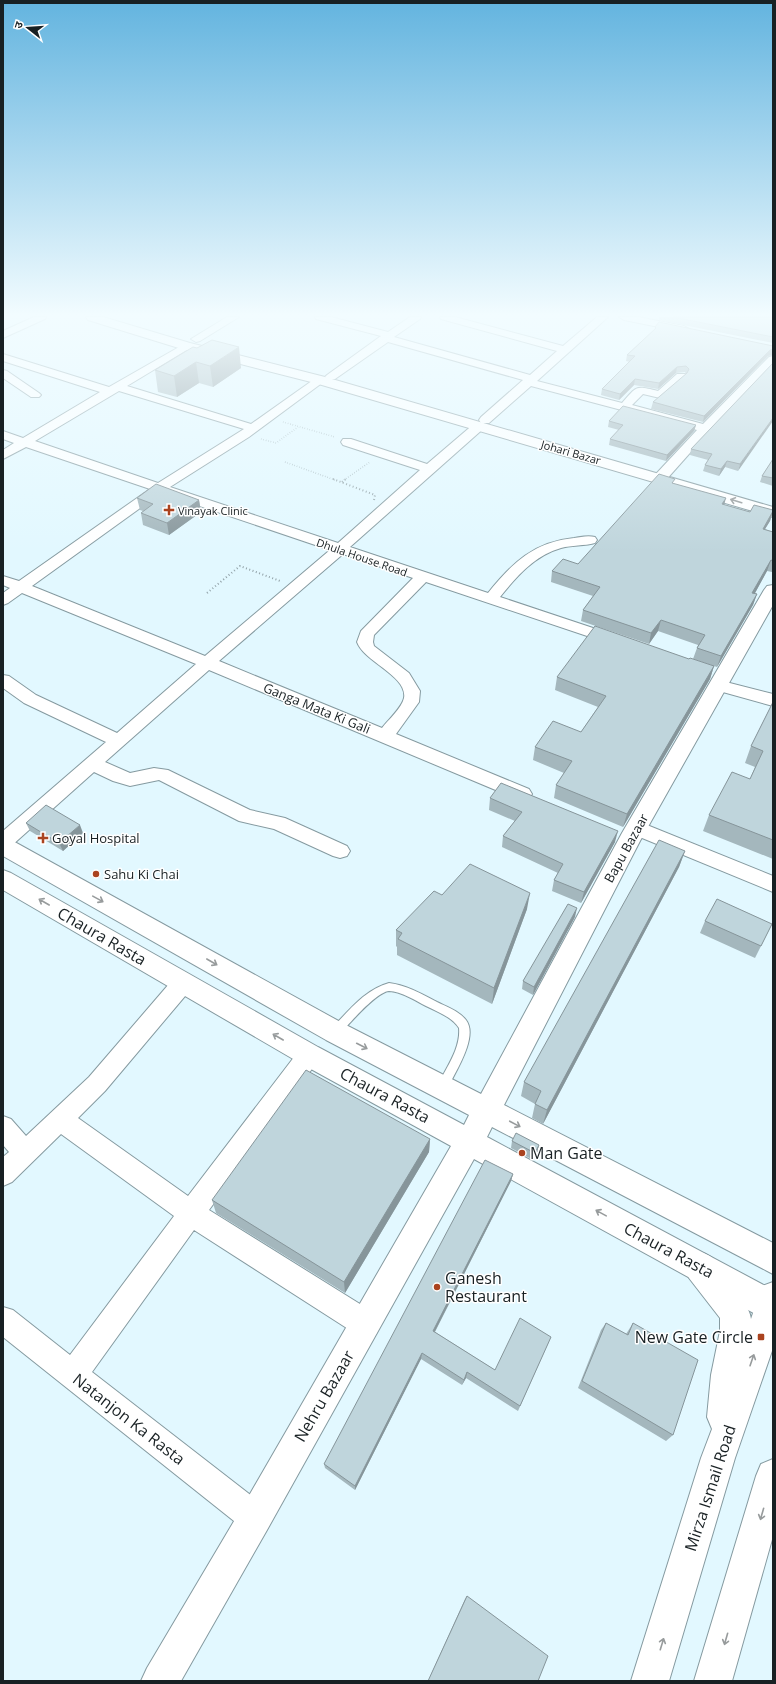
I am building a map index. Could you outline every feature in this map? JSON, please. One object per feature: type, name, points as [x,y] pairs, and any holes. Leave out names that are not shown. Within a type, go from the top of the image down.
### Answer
[{"type":"main road","name":"Johari Bazar","points":[[387,396],[663,474],[773,500]]},
{"type":"main road","name":"Johari Bazar","points":[[663,474],[773,512]]},
{"type":"main road","name":"Bapu Bazaar","points":[[487,1110],[627,834],[716,677],[773,590]]},
{"type":"main road","points":[[3,846],[335,1032],[773,1259]]},
{"type":"main road","name":"Chaura Rasta","points":[[3,879],[309,1055],[700,1267],[772,1301]]},
{"type":"main road","name":"Nehru Bazaar","points":[[160,1681],[255,1518],[487,1110]]},
{"type":"main road","points":[[700,1267],[729,1304],[735,1315],[736,1331],[727,1375],[718,1458]]},
{"type":"main road","name":"Mirza Ismail Road","points":[[650,1681],[718,1458],[772,1301]]},
{"type":"main road","points":[[713,1681],[773,1476]]},
{"type":"street","points":[[3,455],[102,396]]},
{"type":"street","points":[[134,396],[249,431]]},
{"type":"street","points":[[3,600],[160,488],[249,431],[300,396]]},
{"type":"street","points":[[3,842],[207,663],[298,587],[513,396]]},
{"type":"street","points":[[584,396],[705,428]]},
{"type":"street","points":[[624,407],[635,396]]},
{"type":"street","points":[[663,474],[737,396]]},
{"type":"street","name":"Dhula House Road","points":[[3,435],[625,644]]},
{"type":"street","points":[[347,442],[429,469]]},
{"type":"street","points":[[490,599],[505,580],[529,558],[556,545],[590,540]]},
{"type":"street","points":[[385,736],[412,699],[412,689],[407,680],[366,648],[365,642],[367,634],[422,577]]},
{"type":"street","name":"Ganga Mata Ki Gali","points":[[3,580],[385,736],[537,800]]},
{"type":"street","points":[[716,677],[773,700]]},
{"type":"street","points":[[3,680],[30,699],[119,741]]},
{"type":"street","points":[[93,764],[124,777],[133,779],[154,773],[162,774],[246,816],[278,823],[340,851]]},
{"type":"street","points":[[627,834],[773,884]]},
{"type":"street","points":[[3,1174],[97,1084],[183,983]]},
{"type":"street","points":[[72,1375],[309,1055]]},
{"type":"street","points":[[60,1119],[191,1213],[366,1324]]},
{"type":"street","points":[[3,1127],[25,1153]]},
{"type":"street","name":"Natanjon Ka Rasta","points":[[3,1320],[255,1518]]},
{"type":"lane","points":[[335,1032],[369,998],[388,987],[406,992],[456,1017],[462,1022],[465,1029],[464,1038],[457,1057],[442,1087]]},
{"type":"path","points":[[267,418],[347,442]]},
{"type":"path","points":[[249,431],[276,443],[299,427]]},
{"type":"path","points":[[341,483],[380,454]]},
{"type":"path","points":[[285,462],[375,495],[373,502],[387,507]]},
{"type":"path","points":[[207,593],[240,566],[298,587]]},
{"type":"building","points":[[661,396],[724,396],[704,416],[653,402]]},
{"type":"building","points":[[742,396],[773,396],[773,418],[740,464],[727,461],[721,469],[705,465],[712,454],[691,449]]},
{"type":"building","points":[[623,406],[696,425],[667,455],[610,439],[623,425],[609,421]]},
{"type":"building","points":[[773,459],[773,478],[762,476]]},
{"type":"building","points":[[659,474],[675,479],[672,483],[726,498],[722,504],[750,512],[754,505],[773,510],[763,529],[773,532],[773,561],[771,560],[752,593],[757,594],[721,656],[697,648],[705,635],[661,620],[651,633],[583,610],[600,587],[552,571],[563,559],[578,564]]},
{"type":"building","points":[[156,484],[199,500],[167,523],[141,513],[153,504],[137,498]]},
{"type":"building","points":[[595,626],[689,659],[690,658],[714,666],[627,814],[556,785],[572,761],[535,747],[553,721],[581,732],[606,696],[557,677]]},
{"type":"building","points":[[773,702],[773,840],[709,815],[732,772],[750,779],[763,751],[751,746]]},
{"type":"building","points":[[501,783],[618,831],[584,892],[554,880],[563,864],[503,836],[522,812],[490,798]]},
{"type":"building","points":[[46,805],[80,825],[59,843],[26,823]]},
{"type":"building","points":[[659,840],[685,851],[547,1110],[535,1104],[541,1091],[524,1082]]},
{"type":"building","points":[[470,864],[530,893],[494,988],[398,939],[402,933],[396,930],[434,891],[442,895]]},
{"type":"building","points":[[717,899],[772,924],[761,946],[705,921]]},
{"type":"building","points":[[568,904],[577,908],[534,987],[523,981]]},
{"type":"building","points":[[306,1070],[430,1139],[344,1282],[212,1200]]},
{"type":"building","points":[[516,1133],[539,1145],[535,1153],[512,1141]]},
{"type":"building","points":[[485,1160],[513,1174],[433,1331],[495,1370],[520,1318],[551,1337],[520,1406],[467,1372],[464,1380],[422,1353],[355,1486],[324,1464]]},
{"type":"building","points":[[606,1323],[628,1335],[633,1323],[698,1360],[673,1435],[582,1381]]},
{"type":"building","points":[[467,1596],[548,1656],[538,1681],[428,1681]]},
{"type":"place","name":"Vinayak Clinic","points":[[169,510]]},
{"type":"place","name":"Goyal Hospital","points":[[43,838]]},
{"type":"place","name":"Sahu Ki Chai","points":[[96,874]]},
{"type":"place","name":"Man Gate","points":[[522,1153]]},
{"type":"place","name":"Ganesh Restaurant","points":[[437,1287]]},
{"type":"place","name":"New Gate Circle","points":[[761,1337]]}]
